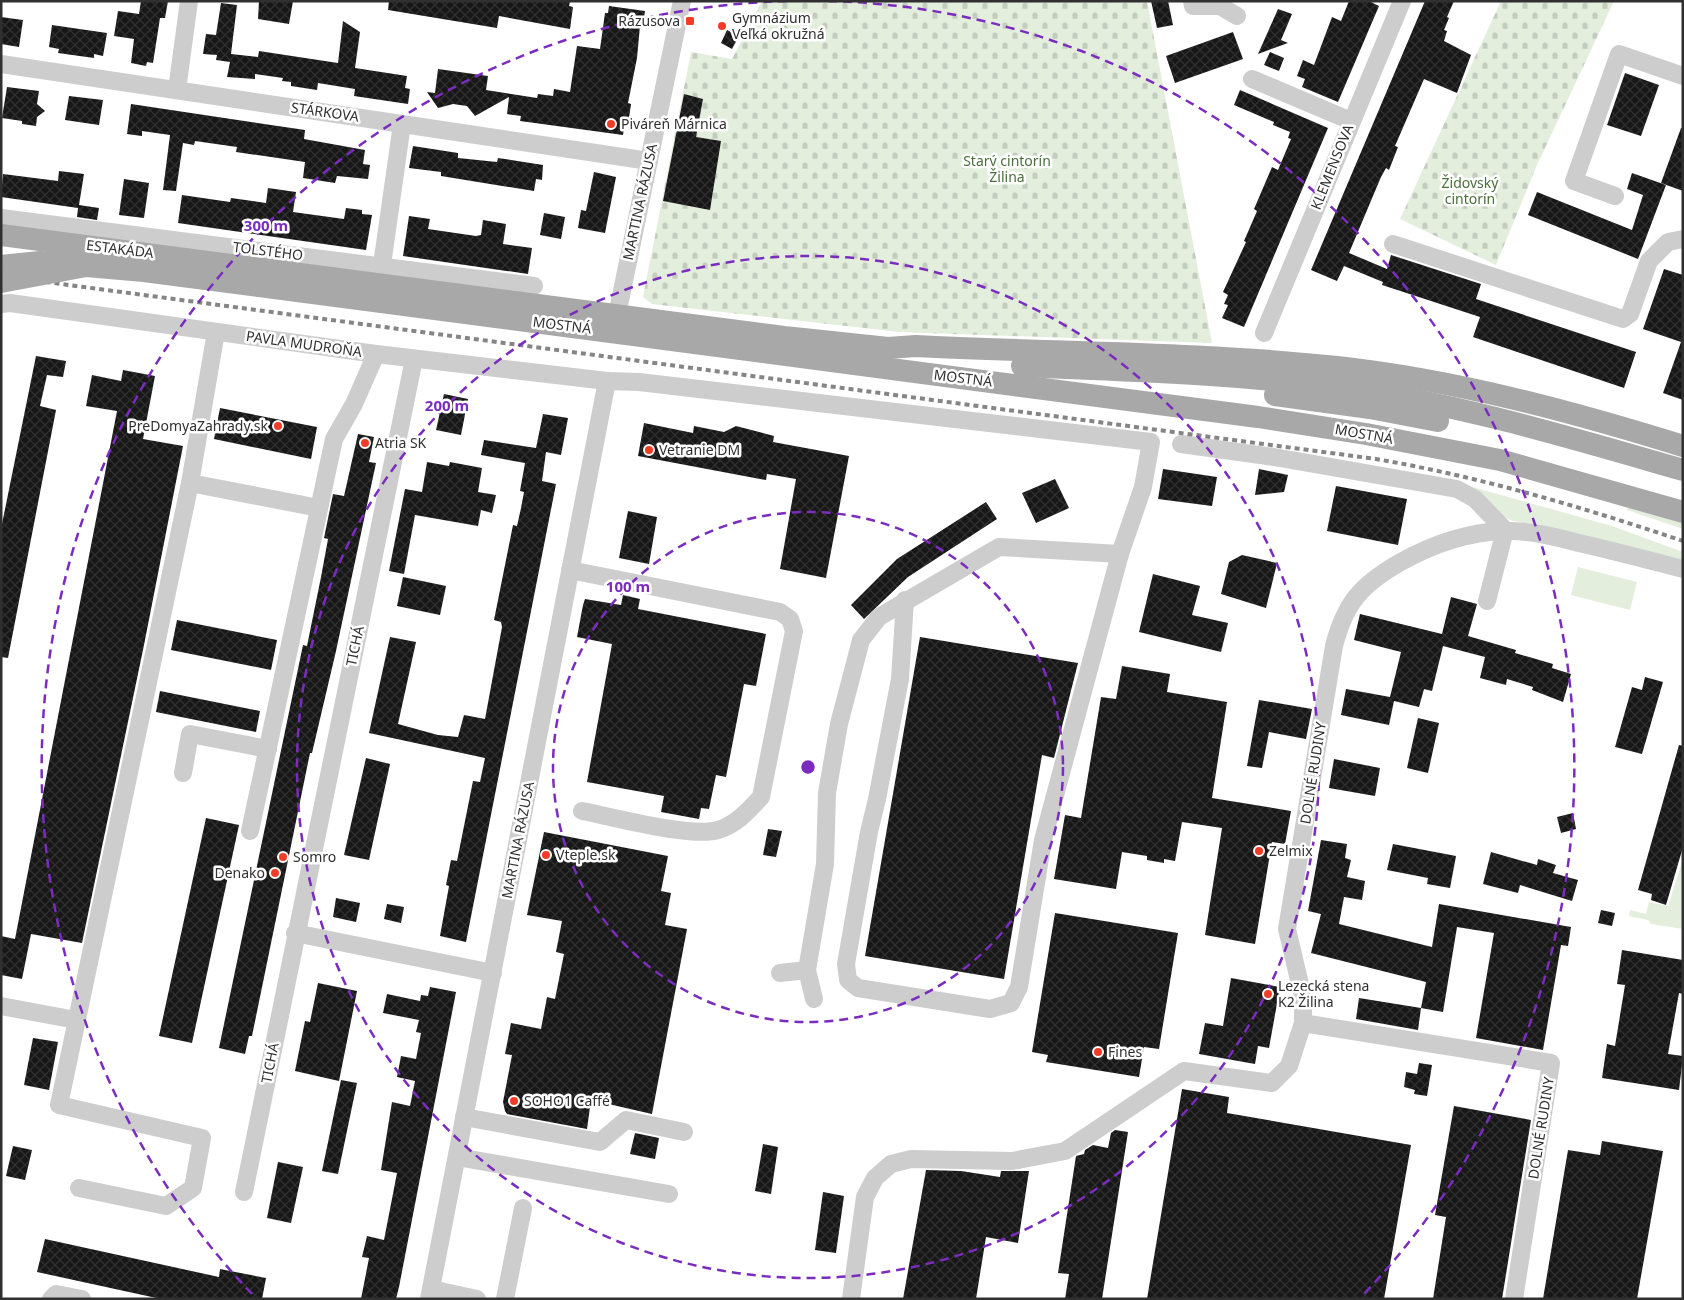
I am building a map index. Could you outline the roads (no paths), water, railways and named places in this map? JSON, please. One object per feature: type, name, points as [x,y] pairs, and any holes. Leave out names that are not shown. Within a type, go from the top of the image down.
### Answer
[{"type":"main road","name":"ESTAKÁDA","points":[[1,235],[238,274]]},
{"type":"main road","name":"ESTAKÁDA","points":[[1,266],[40,262],[238,274]]},
{"type":"main road","points":[[1,282],[86,266]]},
{"type":"main road","name":"MOSTNÁ","points":[[238,274],[616,315],[888,348],[916,346],[1123,354],[1336,367],[1399,375],[1517,400],[1683,446]]},
{"type":"main road","name":"MOSTNÁ","points":[[238,274],[1366,434],[1500,460],[1683,512]]},
{"type":"main road","points":[[888,348],[917,357],[1015,365],[1254,378],[1335,387],[1397,397],[1512,421],[1683,470]]},
{"type":"main road","points":[[1133,401],[1196,388],[1239,391],[1370,408],[1508,434],[1683,485]]},
{"type":"street","points":[[177,90],[190,1]]},
{"type":"street","name":"MARTINA RÁZUSA","points":[[616,315],[682,1]]},
{"type":"street","points":[[1192,1],[1192,6],[1220,6],[1237,16]]},
{"type":"street","name":"KLEMENSOVA","points":[[1264,333],[1402,1]]},
{"type":"street","points":[[1615,196],[1574,181],[1619,54],[1683,76]]},
{"type":"street","name":"STÁRKOVA","points":[[1,64],[649,161]]},
{"type":"street","points":[[1252,79],[1351,121]]},
{"type":"street","points":[[382,265],[402,124]]},
{"type":"street","name":"TOLSTÉHO","points":[[1,218],[382,265],[534,286]]},
{"type":"street","points":[[1393,244],[1623,319],[1630,314],[1649,261],[1668,242],[1683,240]]},
{"type":"street","name":"PAVLA MUDROŇA","points":[[1,304],[10,303],[414,359],[607,381],[638,382],[1151,442],[1143,487],[1120,554]]},
{"type":"street","points":[[79,1188],[166,1206],[193,1188],[202,1138],[59,1105],[190,483],[216,332]]},
{"type":"street","points":[[250,832],[334,439],[354,404],[376,354]]},
{"type":"street","name":"TICHÁ","points":[[244,1192],[295,933],[414,359]]},
{"type":"street","name":"MARTINA RÁZUSA","points":[[430,1294],[607,381]]},
{"type":"street","points":[[1181,444],[1283,458],[1457,490],[1476,500],[1505,530],[1487,601]]},
{"type":"street","points":[[190,483],[319,508]]},
{"type":"street","name":"DOLNÉ RUDINY","points":[[1514,1299],[1551,1063],[1304,1023],[1303,997],[1287,929],[1334,646],[1340,624],[1349,605],[1363,588],[1378,575],[1413,556],[1469,534],[1505,530],[1558,538],[1683,569]]},
{"type":"street","points":[[814,999],[807,970],[825,864],[827,793],[839,724],[862,640],[879,617],[905,600],[999,547],[1120,554],[1043,840],[1019,987],[1011,1004],[990,1010],[858,988],[848,980],[846,964],[900,679],[905,600]]},
{"type":"street","points":[[570,570],[780,612],[790,619],[794,631],[761,798],[743,816],[719,830],[694,832],[582,811]]},
{"type":"street","points":[[183,772],[190,734],[268,749]]},
{"type":"street","points":[[295,933],[493,973]]},
{"type":"street","points":[[780,974],[807,970]]},
{"type":"street","points":[[1,1006],[76,1020]]},
{"type":"street","points":[[851,1299],[865,1197],[875,1178],[891,1164],[910,1159],[1012,1161],[1064,1151],[1184,1071],[1272,1083],[1290,1066],[1304,1023]]},
{"type":"street","points":[[464,1116],[600,1142],[626,1120],[684,1132]]},
{"type":"street","points":[[457,1157],[669,1194]]},
{"type":"street","points":[[505,1299],[523,1208]]},
{"type":"street","points":[[51,1299],[56,1294],[82,1299]]},
{"type":"street","points":[[430,1294],[478,1299]]},
{"type":"railway","points":[[1,276],[1376,459],[1415,466],[1531,494],[1683,541]]},
{"type":"place","name":"Rázusova","points":[[690,21]]},
{"type":"place","name":"Gymnázium Veľká okružná","points":[[722,26]]},
{"type":"place","name":"Piváreň Márnica","points":[[611,124]]},
{"type":"place","name":"PreDomyaZahrady.sk","points":[[278,426]]},
{"type":"place","name":"Atria SK","points":[[365,443]]},
{"type":"place","name":"Vetranie DM","points":[[649,450]]},
{"type":"place","name":"Zelmix","points":[[1259,851]]},
{"type":"place","name":"Vteple.sk","points":[[546,855]]},
{"type":"place","name":"Somro","points":[[283,857]]},
{"type":"place","name":"Denako","points":[[275,873]]},
{"type":"place","name":"Lezecká stena K2 Žilina","points":[[1268,994]]},
{"type":"place","name":"Fines","points":[[1098,1052]]},
{"type":"place","name":"SOHO1 Caffé","points":[[514,1101]]},
{"type":"park label","name":"Starý cintorín Žilina","points":[[1007,170]]},
{"type":"park label","name":"Židovský cintorín","points":[[1470,192]]}]
